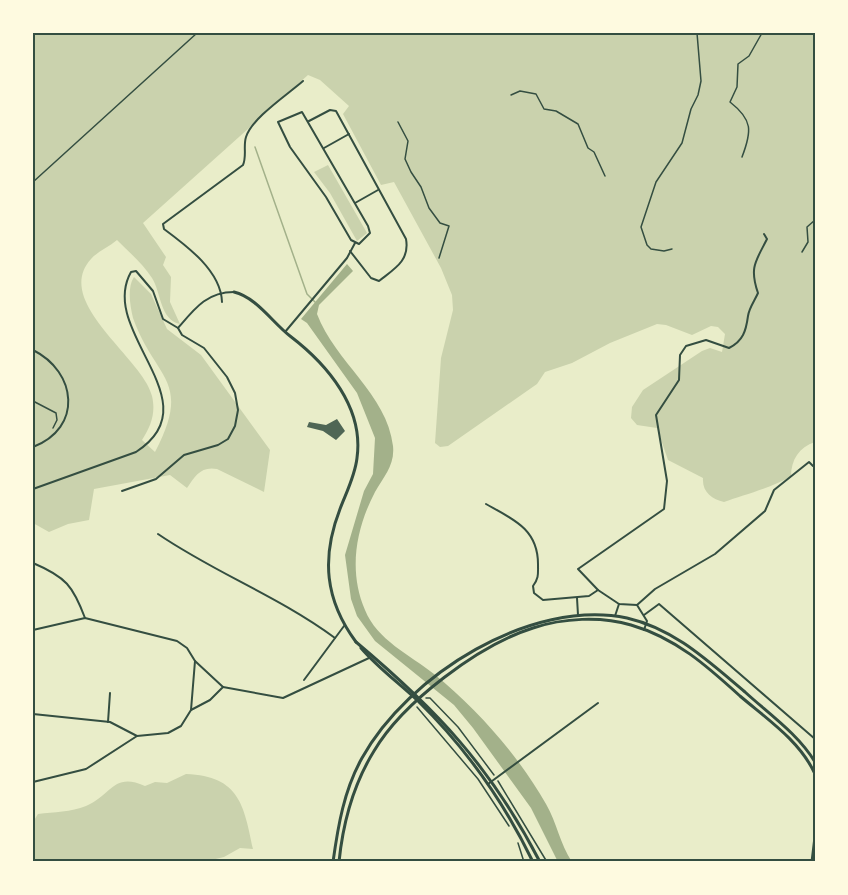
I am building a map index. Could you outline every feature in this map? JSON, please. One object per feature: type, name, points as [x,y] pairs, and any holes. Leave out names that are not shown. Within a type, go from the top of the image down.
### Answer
[{"type":"main road","points":[[234,292],[244,294],[302,345],[334,381],[349,403],[356,425],[358,448],[355,470],[336,519],[327,556],[329,588],[344,626],[370,658],[414,694],[420,696],[464,744],[490,782],[533,862]]},
{"type":"main road","points":[[333,862],[341,811],[359,764],[380,730],[414,694],[440,674],[520,628],[550,618],[578,615],[614,617],[646,625],[684,642],[796,738],[815,762]]},
{"type":"main road","points":[[339,862],[346,817],[363,770],[381,740],[420,696],[445,678],[499,644],[523,632],[549,624],[602,621],[644,630],[677,644],[710,669],[790,740],[815,774]]},
{"type":"main road","points":[[356,642],[414,694],[460,746],[517,817],[540,862]]},
{"type":"main road","points":[[812,862],[815,837]]},
{"type":"street","points":[[222,302],[221,292],[207,266],[164,229],[163,224],[243,165],[245,139],[248,132],[261,116],[303,81]]},
{"type":"street","points":[[309,121],[330,110],[336,111],[406,239],[407,255],[379,281],[371,278],[350,251]]},
{"type":"street","points":[[285,332],[346,258],[355,243],[364,241],[370,233],[302,112],[278,122],[290,147],[326,196],[343,228],[355,243]]},
{"type":"street","points":[[324,148],[349,134]]},
{"type":"street","points":[[355,203],[379,189]]},
{"type":"street","points":[[764,234],[767,238],[754,261],[754,281],[758,293],[748,314],[745,333],[738,343],[729,348],[706,340],[686,346],[680,355],[680,380],[656,415],[667,481],[664,509],[578,568],[598,590],[619,604],[637,605],[655,589],[715,554],[765,511],[774,490],[809,462],[813,466]]},
{"type":"street","points":[[33,489],[129,456],[142,449],[158,428],[163,411],[162,391],[134,337],[126,306],[127,279],[130,272],[136,271],[153,291],[163,319],[204,348],[227,376],[235,393],[236,426],[228,439],[218,445],[184,455],[156,478],[122,491]]},
{"type":"street","points":[[178,328],[195,309],[216,292],[234,292]]},
{"type":"street","points":[[33,350],[44,355],[61,373],[69,395],[65,421],[46,442],[33,447]]},
{"type":"street","points":[[486,504],[523,525],[534,539],[538,555],[538,579],[533,586],[534,593],[543,600],[589,596],[598,590]]},
{"type":"street","points":[[158,534],[191,555],[279,600],[335,638]]},
{"type":"street","points":[[33,563],[73,587],[85,618]]},
{"type":"street","points":[[578,598],[578,615]]},
{"type":"street","points":[[614,617],[619,604]]},
{"type":"street","points":[[644,615],[659,604],[815,739]]},
{"type":"street","points":[[637,605],[644,615],[646,625],[644,630]]},
{"type":"street","points":[[33,630],[85,618],[177,641],[187,648],[195,661],[223,687],[283,698],[370,658]]},
{"type":"street","points":[[304,680],[344,626]]},
{"type":"street","points":[[192,711],[195,661]]},
{"type":"street","points":[[33,782],[86,769],[137,736],[168,733],[181,726],[192,711],[210,700],[223,687]]},
{"type":"street","points":[[108,722],[110,693]]},
{"type":"street","points":[[490,782],[598,703]]},
{"type":"street","points":[[33,714],[108,722],[137,736]]},
{"type":"path","points":[[33,182],[197,33]]},
{"type":"path","points":[[672,249],[664,251],[651,249],[647,245],[641,227],[656,182],[682,143],[691,109],[702,81],[697,33]]},
{"type":"path","points":[[742,157],[750,132],[744,116],[729,102],[737,87],[738,64],[748,56],[762,33]]},
{"type":"path","points":[[511,95],[520,91],[536,94],[544,109],[556,111],[578,124],[588,148],[594,153],[605,176]]},
{"type":"path","points":[[398,122],[408,141],[405,159],[421,187],[429,208],[440,223],[449,226],[439,258]]},
{"type":"path","points":[[802,252],[807,242],[807,227],[815,220]]},
{"type":"path","points":[[33,401],[56,413],[57,420],[52,427],[55,431]]},
{"type":"path","points":[[417,700],[417,710],[478,779],[513,833]]},
{"type":"path","points":[[518,841],[524,862]]},
{"type":"shaded area","points":[[33,33],[815,33],[815,442],[800,451],[792,465],[791,476],[784,480],[724,502],[712,497],[704,487],[703,478],[668,460],[657,428],[637,425],[631,418],[632,407],[643,390],[702,351],[710,348],[722,352],[725,334],[718,327],[711,326],[692,335],[657,324],[610,343],[572,363],[545,372],[537,384],[448,446],[440,447],[435,443],[441,358],[453,310],[452,295],[441,268],[394,182],[381,185],[343,114],[349,106],[320,80],[308,75],[143,223],[166,257],[163,265],[171,277],[170,302],[180,324],[168,317],[155,284],[148,273],[117,240],[91,259],[82,276],[83,293],[91,311],[145,381],[152,396],[152,419],[142,440],[155,452],[166,428],[171,409],[171,394],[133,318],[130,291],[134,277],[151,294],[167,329],[201,355],[270,450],[264,492],[211,468],[199,473],[187,488],[170,475],[94,489],[89,520],[68,524],[49,532],[33,523]]},
{"type":"shaded area","points":[[328,165],[367,233],[357,241],[330,193],[314,172]]},
{"type":"shaded area","points":[[347,264],[353,271],[319,305],[317,314],[336,348],[381,410],[389,427],[393,446],[391,465],[368,506],[356,550],[357,580],[365,610],[377,630],[450,688],[510,751],[546,804],[572,862],[558,862],[531,808],[454,705],[375,641],[357,616],[351,599],[345,555],[364,491],[373,474],[375,438],[357,393],[307,323],[301,319]]},
{"type":"shaded area","points":[[186,774],[204,776],[229,787],[242,807],[253,849],[240,848],[224,857],[203,862],[33,862],[33,822],[38,814],[68,811],[86,806],[119,783],[134,782],[145,786],[155,782],[167,783]]},
{"type":"building","points":[[337,419],[345,431],[336,440],[323,431],[307,427],[309,422],[326,425]]},
{"type":"waterway","points":[[255,147],[307,294],[315,302]]}]
